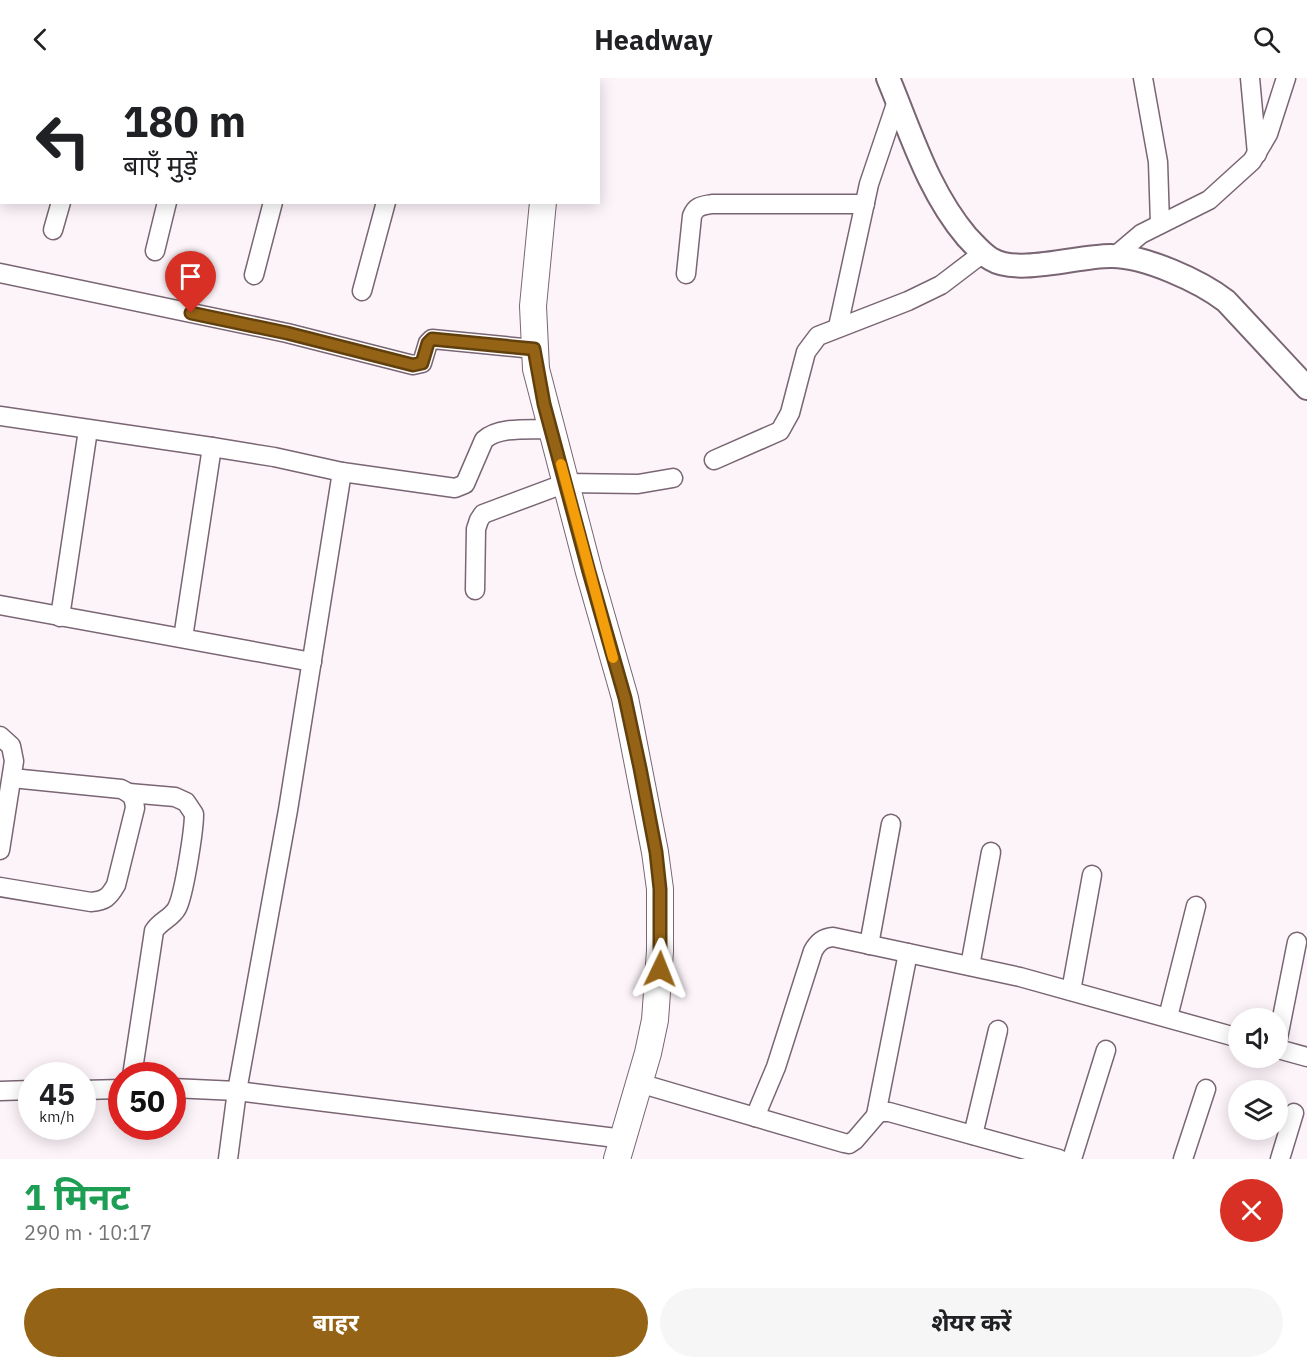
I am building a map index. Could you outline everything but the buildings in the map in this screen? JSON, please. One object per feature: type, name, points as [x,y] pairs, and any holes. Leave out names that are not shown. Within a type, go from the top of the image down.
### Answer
[{"type":"main road","points":[[543,204],[533,306],[536,369],[589,572],[625,698],[656,852],[661,922],[659,988],[655,1020],[621,1149]]},
{"type":"street","points":[[888,78],[937,195],[956,223],[983,253],[1000,264],[1010,265],[1115,256],[1155,264],[1214,291],[1242,315],[1307,388]]},
{"type":"street","points":[[1143,78],[1158,162],[1160,224]]},
{"type":"street","points":[[1250,78],[1257,154]]},
{"type":"street","points":[[1115,256],[1141,234],[1209,200],[1234,178],[1257,154],[1268,134],[1286,78]]},
{"type":"street","points":[[838,327],[876,160],[897,101]]},
{"type":"street","points":[[53,230],[60,204]]},
{"type":"street","points":[[155,251],[167,204]]},
{"type":"street","points":[[254,275],[272,204]]},
{"type":"street","points":[[362,291],[385,204]]},
{"type":"street","points":[[686,274],[692,216],[694,210],[699,206],[865,204]]},
{"type":"street","points":[[714,460],[780,430],[790,412],[806,352],[818,336],[908,301],[941,285],[983,253]]},
{"type":"street","points":[[0,273],[287,333],[413,365],[422,363],[428,343],[432,339],[534,349]]},
{"type":"street","points":[[0,416],[212,447],[274,457],[342,472],[455,488],[465,484],[484,440],[490,435],[499,432],[551,429]]},
{"type":"street","points":[[60,616],[88,430]]},
{"type":"street","points":[[183,638],[212,447]]},
{"type":"street","points":[[228,1159],[237,1091],[288,810],[342,472]]},
{"type":"street","points":[[475,590],[476,529],[478,520],[483,514],[566,483],[638,484],[674,478]]},
{"type":"street","points":[[0,605],[312,662]]},
{"type":"street","points":[[0,736],[11,746],[15,761],[0,850]]},
{"type":"street","points":[[0,887],[91,902],[104,901],[111,895],[116,885],[135,808],[134,798],[121,789],[12,778]]},
{"type":"street","points":[[129,793],[175,797],[186,802],[194,814],[180,900],[172,914],[157,925],[154,931],[134,1062]]},
{"type":"street","points":[[869,945],[891,824]]},
{"type":"street","points":[[970,966],[991,852]]},
{"type":"street","points":[[1071,991],[1092,875]]},
{"type":"street","points":[[1168,1017],[1196,906]]},
{"type":"street","points":[[755,1117],[776,1067],[813,951],[817,944],[825,938],[833,937],[970,966],[1071,991],[1228,1035]]},
{"type":"street","points":[[1284,1008],[1298,942]]},
{"type":"street","points":[[639,1083],[849,1144],[876,1114],[908,953]]},
{"type":"street","points":[[973,1135],[998,1030]]},
{"type":"street","points":[[1072,1159],[1106,1050]]},
{"type":"street","points":[[1288,1052],[1307,1057]]},
{"type":"street","points":[[186,1089],[237,1091],[621,1149]]},
{"type":"street","points":[[1183,1159],[1206,1089]]},
{"type":"street","points":[[0,1091],[18,1090]]},
{"type":"street","points":[[876,1114],[889,1112],[1059,1159]]},
{"type":"street","points":[[1280,1159],[1294,1113]]},
{"type":"slow traffic","points":[[561,464],[613,658]]},
{"type":"route","points":[[191,313],[287,333],[413,365],[422,363],[428,343],[432,339],[534,349],[544,404],[625,698],[640,768],[656,852],[660,889],[660,969]]}]
